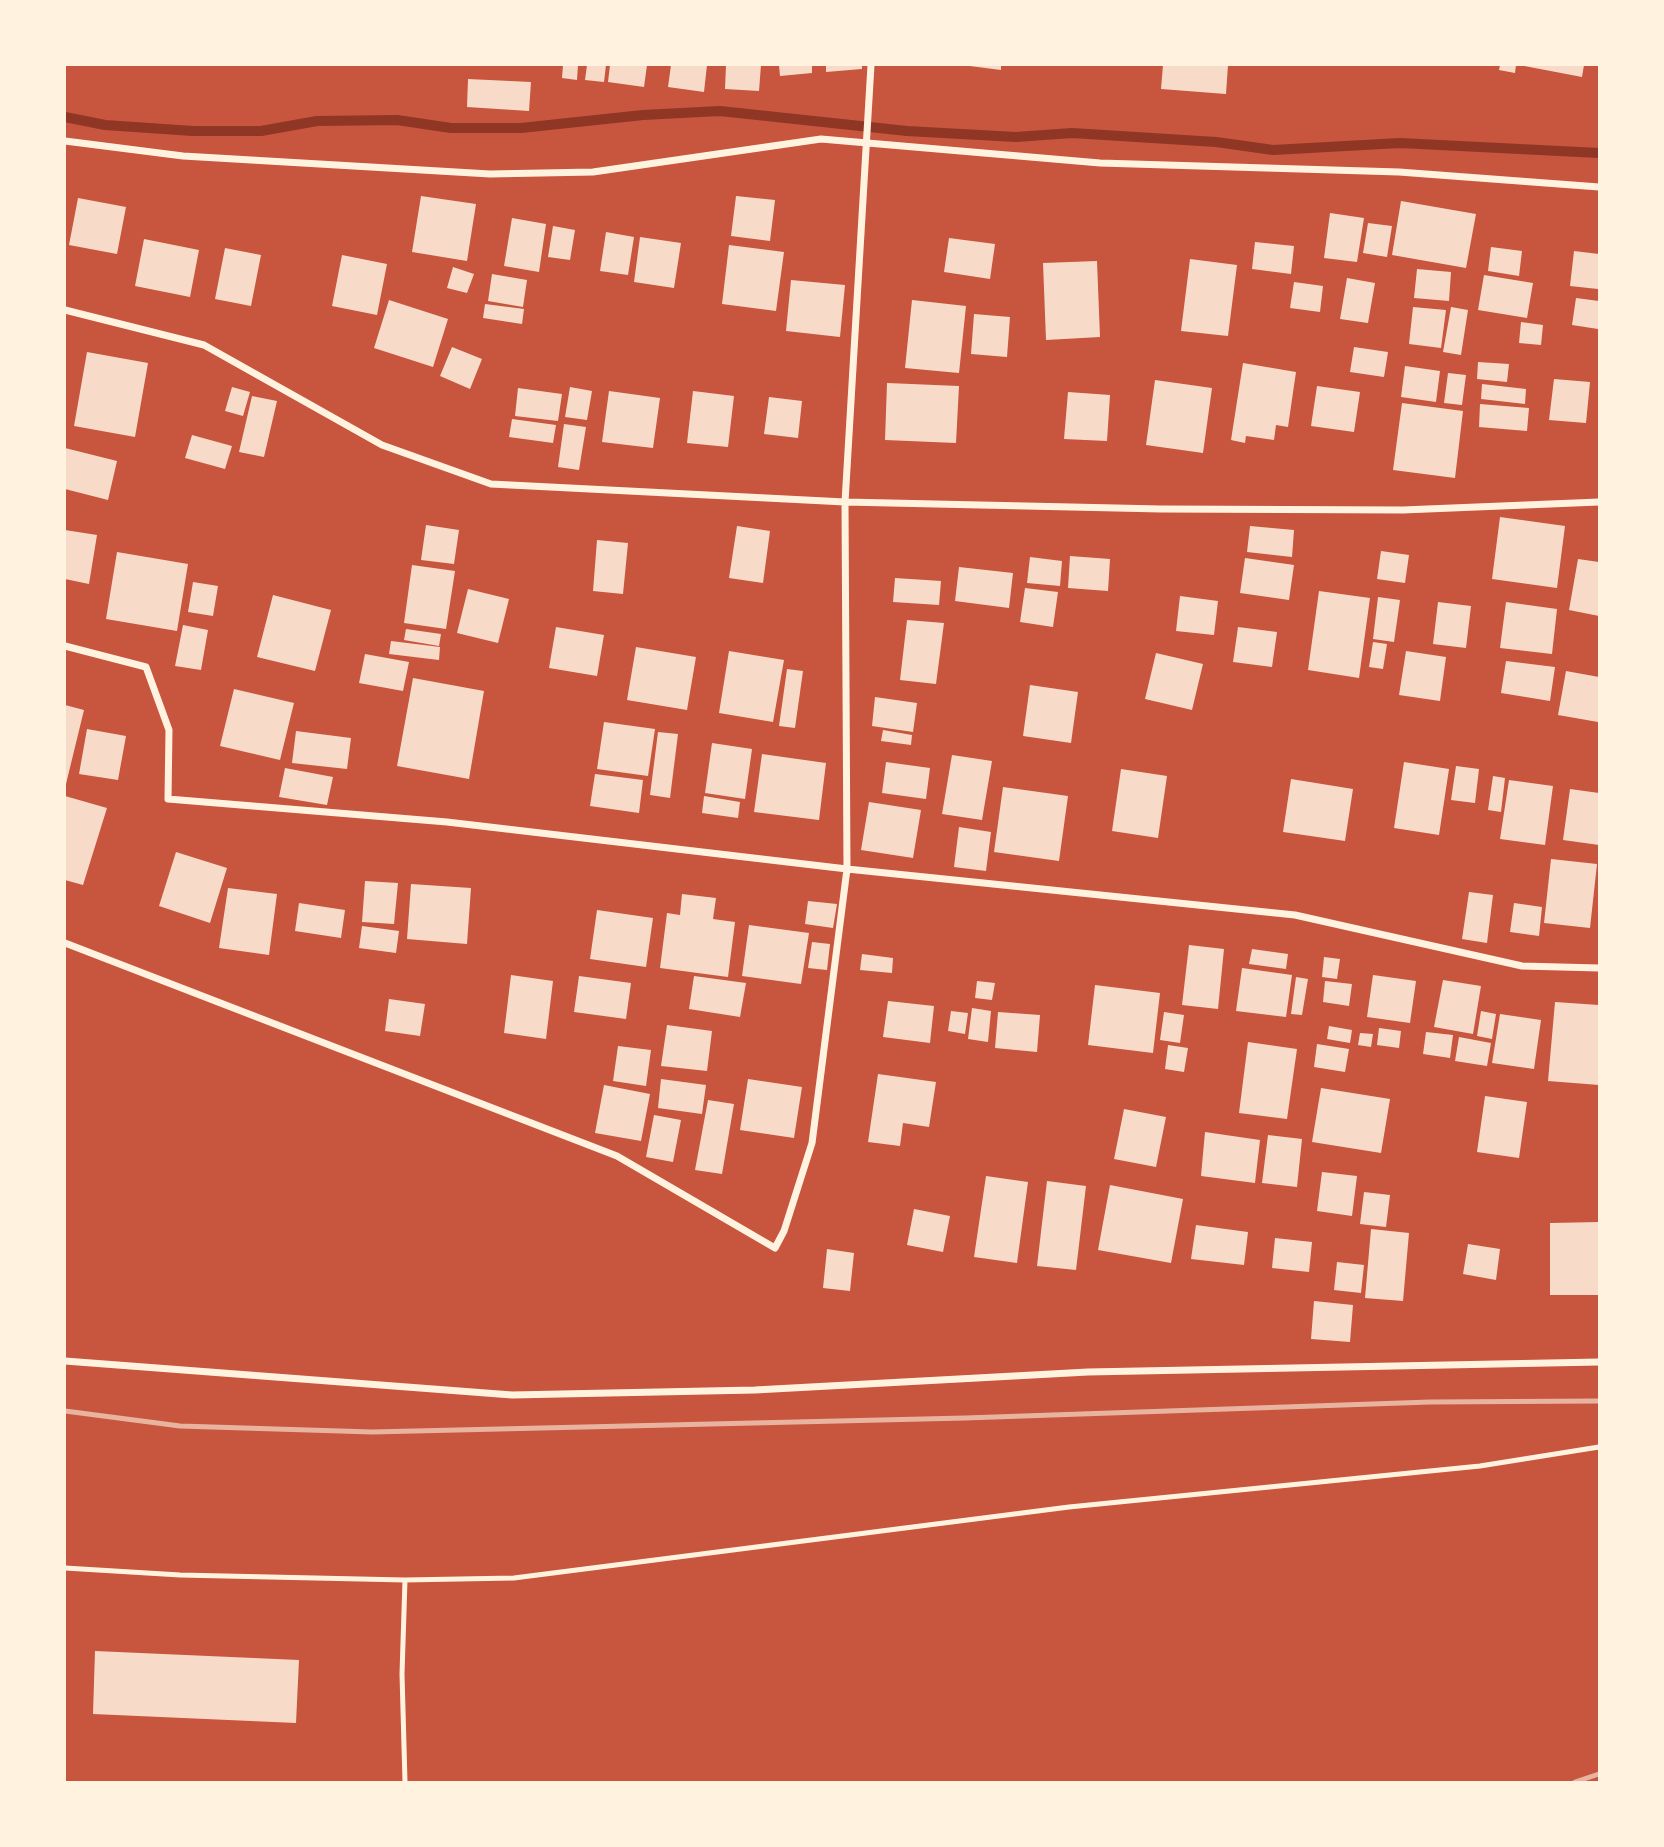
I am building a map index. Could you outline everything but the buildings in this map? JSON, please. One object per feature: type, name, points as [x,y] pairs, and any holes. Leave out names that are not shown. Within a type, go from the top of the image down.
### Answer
[{"type":"street","points":[[65,943],[617,1156],[775,1248],[784,1231],[812,1143],[847,869],[845,502],[871,65]]},
{"type":"street","points":[[65,141],[183,156],[490,174],[593,172],[821,139],[865,145],[1100,163],[1399,172],[1599,187]]},
{"type":"street","points":[[65,310],[204,345],[382,446],[491,484],[845,502],[1403,510],[1599,502]]},
{"type":"street","points":[[65,646],[146,667],[169,730],[168,799],[447,822],[847,869],[1295,915],[1522,966],[1599,968]]},
{"type":"street","points":[[65,1361],[512,1395],[755,1390],[1088,1372],[1599,1362]]},
{"type":"lane","points":[[65,1568],[180,1575],[405,1580],[513,1578],[1069,1507],[1480,1466],[1599,1447]]},
{"type":"lane","points":[[405,1580],[402,1674],[405,1782]]},
{"type":"waterway","points":[[65,117],[105,125],[193,131],[261,131],[317,121],[397,120],[451,128],[521,128],[643,115],[720,111],[907,131],[1016,137],[1072,133],[1216,142],[1273,150],[1400,143],[1599,153]]},
{"type":"railway","points":[[65,1411],[180,1426],[372,1432],[965,1418],[1430,1402],[1599,1401]]},
{"type":"railway","points":[[1575,1782],[1599,1774]]}]
